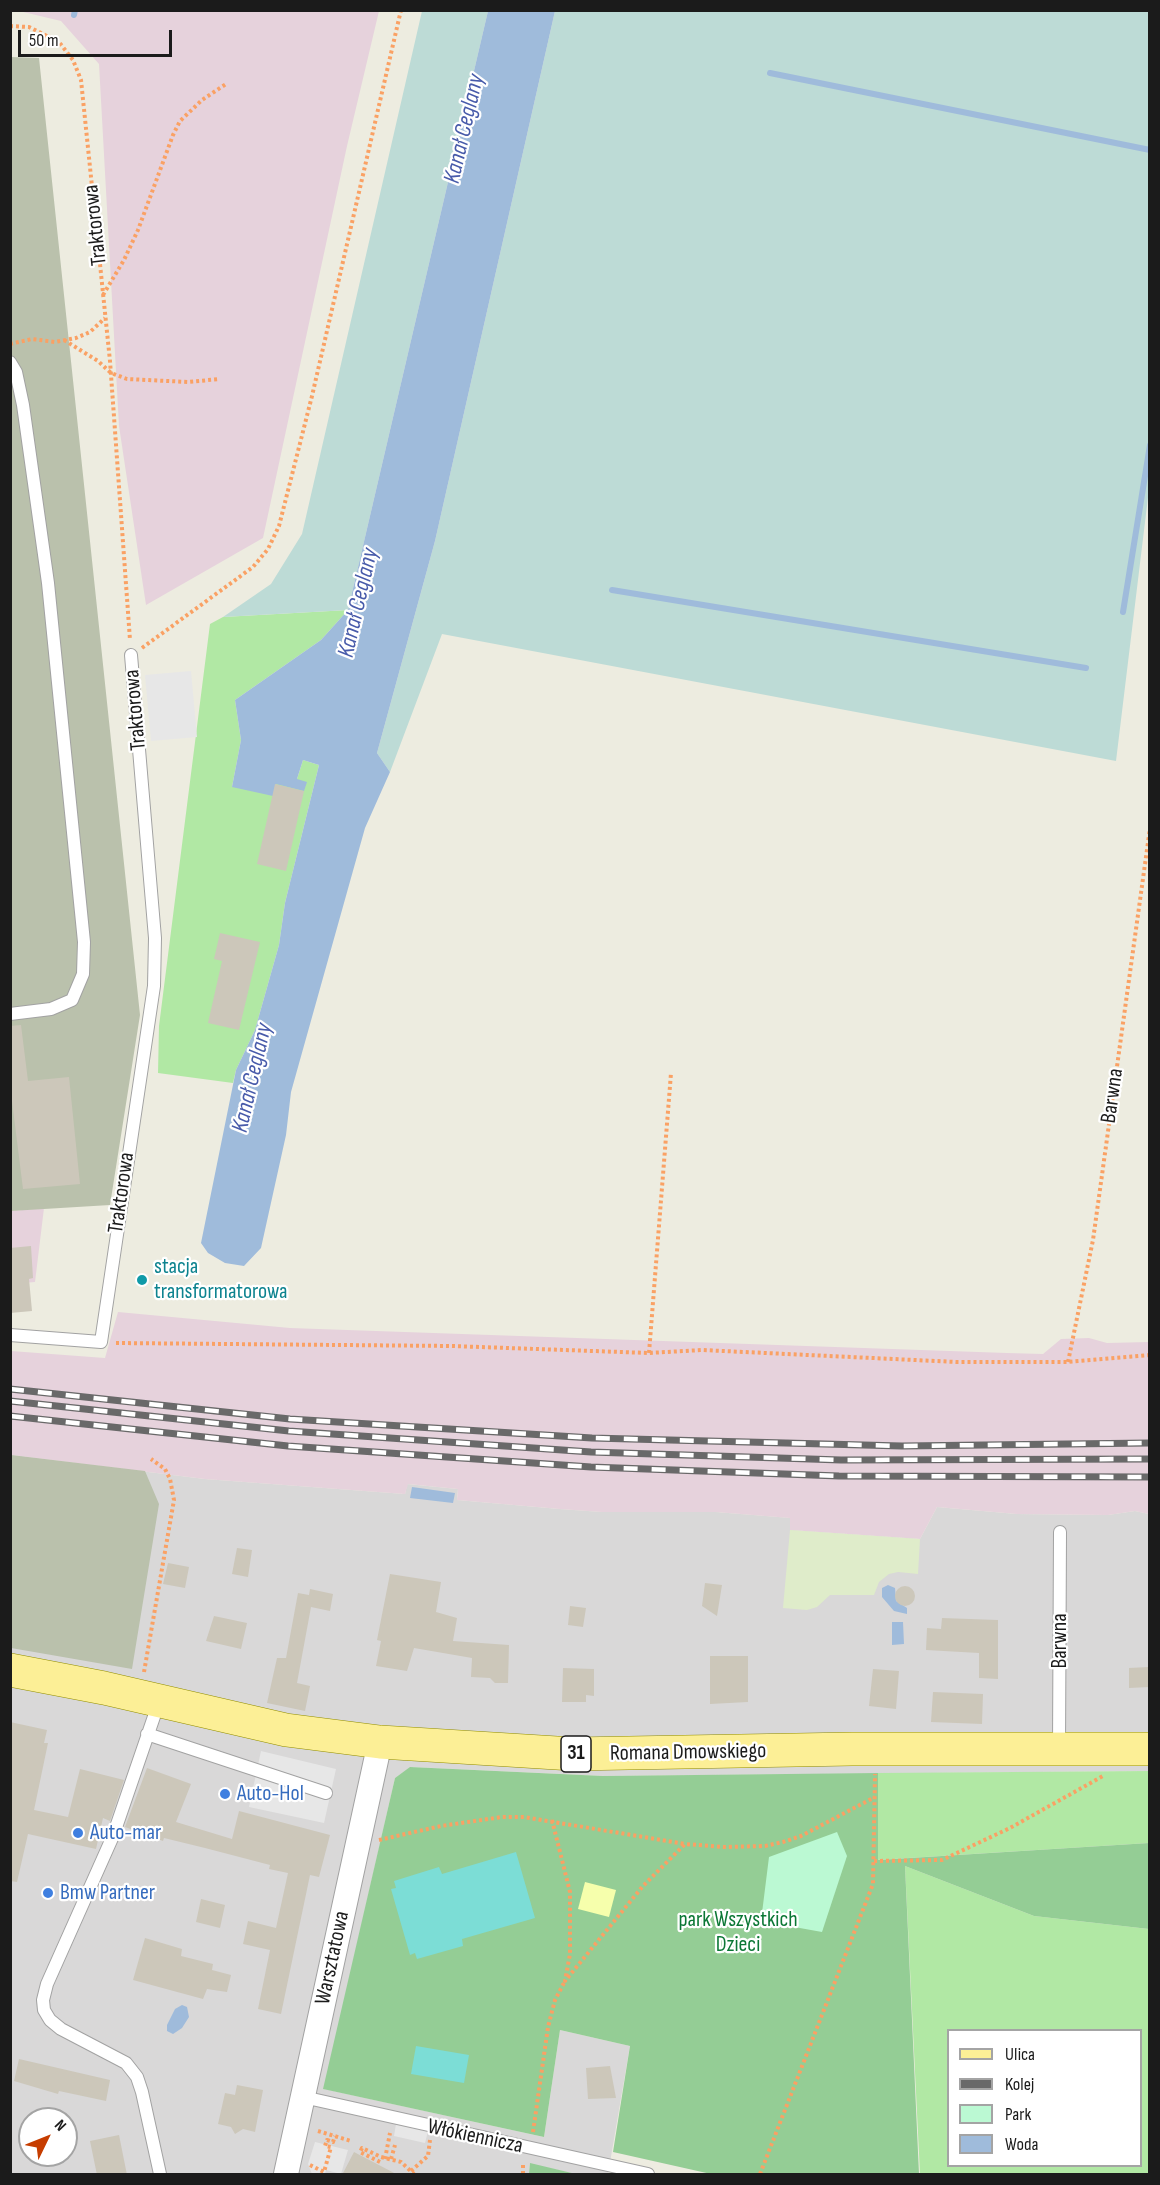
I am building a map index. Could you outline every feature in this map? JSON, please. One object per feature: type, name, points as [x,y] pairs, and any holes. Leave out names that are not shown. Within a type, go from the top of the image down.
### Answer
[{"type":"main road","name":"Romana Dmowskiego","points":[[10,1671],[150,1698],[286,1730],[380,1742],[573,1754],[1149,1749]]},
{"type":"street","name":"Warsztatowa","points":[[286,2175],[380,1742]]},
{"type":"lane","points":[[10,362],[16,372],[23,405],[48,583],[84,942],[83,974],[77,993],[72,1000],[51,1009],[10,1014]]},
{"type":"lane","name":"Traktorowa","points":[[101,1342],[154,987],[155,938],[131,655]]},
{"type":"lane","points":[[10,1335],[101,1342]]},
{"type":"lane","name":"Barwna","points":[[1059,1749],[1060,1532]]},
{"type":"lane","points":[[150,1698],[147,1734],[113,1836],[47,1984],[43,2000],[44,2010],[50,2020],[61,2029],[126,2063],[137,2078],[160,2175]]},
{"type":"lane","points":[[147,1734],[326,1793]]},
{"type":"lane","name":"Włókiennicza","points":[[303,2097],[648,2175]]},
{"type":"path","points":[[131,655],[253,567],[268,549],[279,526],[312,396],[401,10]]},
{"type":"path","name":"Traktorowa","points":[[10,26],[29,27],[59,42],[74,60],[81,80],[111,373],[131,655]]},
{"type":"path","points":[[103,296],[138,230],[180,121],[202,99],[226,84]]},
{"type":"path","points":[[10,344],[32,339],[64,340],[90,332],[105,318]]},
{"type":"path","points":[[64,340],[98,361],[111,373],[127,379],[159,381],[220,379]]},
{"type":"path","name":"Barwna","points":[[1068,1362],[1093,1240],[1149,828]]},
{"type":"path","points":[[649,1353],[671,1073]]},
{"type":"path","points":[[101,1342],[452,1346],[649,1353],[702,1350],[957,1362],[1068,1362],[1149,1355]]},
{"type":"path","points":[[150,1698],[174,1500],[170,1479],[165,1469],[151,1459]]},
{"type":"path","points":[[760,2175],[871,1890],[876,1796],[874,1764]]},
{"type":"path","points":[[874,1861],[942,1860],[1010,1828],[1113,1770]]},
{"type":"path","points":[[377,1830],[375,1841],[441,1826],[491,1818],[524,1817],[685,1844],[724,1847],[765,1846],[801,1836],[876,1796]]},
{"type":"path","points":[[552,1820],[552,1830],[570,1892],[570,1954],[565,1981]]},
{"type":"path","points":[[532,2135],[548,2027],[555,2000],[565,1981],[637,1894],[685,1844]]},
{"type":"path","points":[[385,2158],[393,2119]]},
{"type":"path","points":[[380,2162],[359,2153],[362,2148],[401,2162],[412,2173],[428,2156],[432,2128]]},
{"type":"path","points":[[314,2139],[317,2131],[351,2141]]},
{"type":"path","points":[[308,2162],[313,2168],[324,2172],[332,2148],[326,2146],[327,2140],[333,2142],[335,2136]]},
{"type":"path","points":[[391,2159],[395,2145]]},
{"type":"shaded area","points":[[19,11],[379,11],[347,146],[263,538],[146,605],[119,426],[99,64],[61,21]]},
{"type":"shaded area","points":[[422,11],[488,11],[348,610],[223,617],[271,584],[302,534]]},
{"type":"shaded area","points":[[555,11],[1149,11],[1150,481],[1116,761],[442,634],[390,772],[377,753],[435,541]]},
{"type":"shaded area","points":[[11,57],[39,58],[140,1015],[110,1205],[11,1211]]},
{"type":"shaded area","points":[[348,610],[321,640],[235,700],[241,740],[232,787],[297,779],[303,760],[319,765],[285,903],[279,945],[255,1030],[236,1070],[233,1083],[158,1073],[159,1026],[210,624],[223,617]]},
{"type":"shaded area","points":[[191,671],[197,737],[151,741],[145,675]]},
{"type":"shaded area","points":[[44,1208],[35,1282],[11,1284],[11,1211]]},
{"type":"shaded area","points":[[118,1312],[290,1328],[1007,1353],[1043,1354],[1061,1339],[1089,1338],[1107,1343],[1149,1342],[1149,1514],[1135,1511],[1108,1515],[1017,1514],[937,1507],[920,1539],[790,1530],[790,1518],[716,1512],[602,1512],[560,1509],[457,1500],[458,1489],[408,1484],[405,1494],[205,1479],[11,1455],[11,1351],[105,1358]]},
{"type":"shaded area","points":[[11,1455],[205,1479],[405,1494],[407,1484],[458,1489],[457,1500],[560,1509],[602,1512],[716,1512],[791,1518],[791,1530],[920,1539],[937,1507],[1017,1514],[1108,1515],[1135,1511],[1149,1514],[1149,1771],[603,1776],[411,1767],[395,1778],[324,2089],[544,2137],[560,2030],[630,2046],[608,2174],[576,2174],[530,2164],[529,2174],[11,2174]]},
{"type":"shaded area","points":[[11,1455],[145,1471],[159,1504],[132,1669],[11,1648]]},
{"type":"shaded area","points":[[790,1530],[920,1539],[918,1574],[898,1572],[889,1574],[879,1582],[874,1595],[830,1595],[817,1607],[807,1610],[783,1608]]},
{"type":"shaded area","points":[[261,1751],[336,1769],[324,1823],[249,1807]]},
{"type":"shaded area","points":[[1149,1771],[1149,1843],[877,1860],[878,1773]]},
{"type":"shaded area","points":[[516,1852],[535,1918],[462,1939],[463,1946],[417,1959],[415,1953],[410,1955],[391,1889],[396,1888],[394,1881],[439,1867],[442,1874]]},
{"type":"shaded area","points":[[905,1866],[1034,1916],[1149,1929],[1149,2174],[920,2174]]},
{"type":"shaded area","points":[[416,2046],[469,2055],[464,2083],[411,2074]]},
{"type":"shaded area","points":[[396,2124],[428,2131],[425,2143],[394,2136]]},
{"type":"shaded area","points":[[315,2142],[348,2150],[341,2174],[326,2170],[325,2174],[312,2174],[308,2164]]},
{"type":"green space","name":"park Wszystkich Dzieci","points":[[410,1767],[603,1776],[878,1773],[878,1860],[1149,1843],[1149,1929],[1034,1916],[905,1866],[919,2174],[711,2174],[613,2152],[630,2046],[560,2030],[544,2137],[323,2089],[395,1778]]},
{"type":"green space","points":[[837,1832],[847,1856],[822,1932],[761,1921],[769,1857]]},
{"type":"green space","points":[[530,2163],[576,2174],[529,2174]]},
{"type":"sand","points":[[585,1882],[616,1890],[609,1917],[578,1909]]},
{"type":"water","name":"Kanał Ceglany","points":[[488,11],[555,11],[435,541],[377,753],[390,772],[365,828],[291,1092],[286,1135],[261,1248],[244,1266],[225,1263],[208,1253],[201,1243],[236,1070],[255,1030],[279,945],[285,903],[319,765],[303,760],[297,779],[307,782],[304,791],[276,784],[273,796],[232,787],[241,740],[235,700],[321,640],[348,610]]},
{"type":"water","points":[[412,1487],[455,1493],[453,1503],[410,1498]]},
{"type":"water","points":[[888,1585],[895,1588],[896,1601],[907,1608],[907,1614],[894,1611],[882,1597],[882,1588]]},
{"type":"water","points":[[892,1622],[903,1622],[904,1644],[892,1645]]},
{"type":"water","points":[[182,2005],[187,2007],[189,2017],[182,2028],[173,2034],[167,2031],[167,2025],[175,2009]]},
{"type":"building","points":[[275,784],[304,791],[286,871],[257,864]]},
{"type":"building","points":[[220,933],[260,942],[239,1030],[208,1023],[222,961],[214,959]]},
{"type":"building","points":[[21,1025],[28,1081],[69,1077],[80,1184],[23,1189],[10,1085],[10,1026]]},
{"type":"building","points":[[31,1246],[33,1278],[29,1279],[32,1311],[10,1313],[10,1248]]},
{"type":"building","points":[[237,1548],[252,1550],[248,1577],[232,1574]]},
{"type":"building","points":[[168,1563],[189,1567],[185,1588],[163,1584]]},
{"type":"building","points":[[390,1574],[441,1582],[436,1612],[457,1618],[453,1641],[509,1645],[508,1683],[495,1683],[490,1678],[471,1677],[472,1658],[414,1648],[407,1671],[376,1666],[381,1641],[377,1640]]},
{"type":"building","points":[[705,1583],[722,1585],[717,1616],[702,1606]]},
{"type":"building","points":[[901,1586],[909,1586],[915,1592],[915,1600],[909,1606],[901,1606],[895,1600],[895,1592]]},
{"type":"building","points":[[310,1589],[333,1594],[330,1611],[311,1607],[297,1683],[310,1686],[305,1711],[267,1703],[277,1658],[286,1658],[298,1593],[309,1595]]},
{"type":"building","points":[[570,1606],[586,1608],[583,1627],[568,1625]]},
{"type":"building","points":[[214,1616],[247,1623],[241,1649],[206,1641]]},
{"type":"building","points":[[942,1618],[998,1620],[998,1679],[979,1678],[979,1653],[926,1650],[927,1628],[941,1629]]},
{"type":"building","points":[[710,1656],[748,1656],[748,1702],[710,1704]]},
{"type":"building","points":[[1149,1667],[1149,1687],[1129,1688],[1129,1668]]},
{"type":"building","points":[[563,1668],[594,1669],[594,1696],[586,1695],[586,1702],[562,1702]]},
{"type":"building","points":[[873,1669],[899,1671],[896,1709],[869,1706]]},
{"type":"building","points":[[933,1692],[983,1694],[982,1724],[931,1722]]},
{"type":"building","points":[[10,1722],[47,1730],[44,1743],[48,1743],[34,1810],[68,1817],[80,1769],[124,1780],[110,1821],[103,1818],[96,1849],[28,1834],[17,1882],[10,1881]]},
{"type":"building","points":[[147,1768],[191,1784],[176,1822],[232,1839],[239,1811],[330,1835],[319,1877],[310,1875],[281,2014],[258,2009],[270,1950],[243,1944],[248,1921],[276,1928],[288,1873],[269,1869],[270,1865],[205,1848],[164,1838],[163,1841],[125,1827]]},
{"type":"building","points":[[201,1899],[225,1905],[220,1928],[196,1922]]},
{"type":"building","points":[[145,1938],[182,1949],[181,1956],[213,1964],[212,1970],[231,1975],[227,1992],[207,1989],[203,1999],[133,1980]]},
{"type":"building","points":[[19,2059],[110,2080],[106,2101],[59,2091],[58,2094],[14,2081]]},
{"type":"building","points":[[610,2066],[616,2098],[588,2099],[586,2068]]},
{"type":"building","points":[[237,2085],[263,2090],[255,2132],[243,2129],[235,2134],[231,2127],[218,2124],[225,2093],[235,2095]]},
{"type":"building","points":[[119,2135],[127,2175],[97,2175],[90,2141]]},
{"type":"building","points":[[354,2152],[398,2175],[342,2175]]},
{"type":"waterway","points":[[74,15],[75,10]]},
{"type":"waterway","points":[[770,73],[1150,150]]},
{"type":"waterway","points":[[1123,612],[1150,445]]},
{"type":"waterway","points":[[612,590],[1086,668]]},
{"type":"railway","points":[[10,1389],[290,1419],[592,1438],[902,1446],[1150,1443]]},
{"type":"railway","points":[[10,1401],[289,1431],[591,1452],[841,1460],[1150,1459]]},
{"type":"railway","points":[[10,1416],[288,1446],[591,1467],[839,1476],[1150,1477]]},
{"type":"place","name":"stacja transformatorowa","points":[[142,1280]]},
{"type":"place","name":"Auto-Hol","points":[[225,1794]]},
{"type":"place","name":"Auto-mar","points":[[78,1833]]},
{"type":"place","name":"Bmw Partner","points":[[48,1893]]}]
